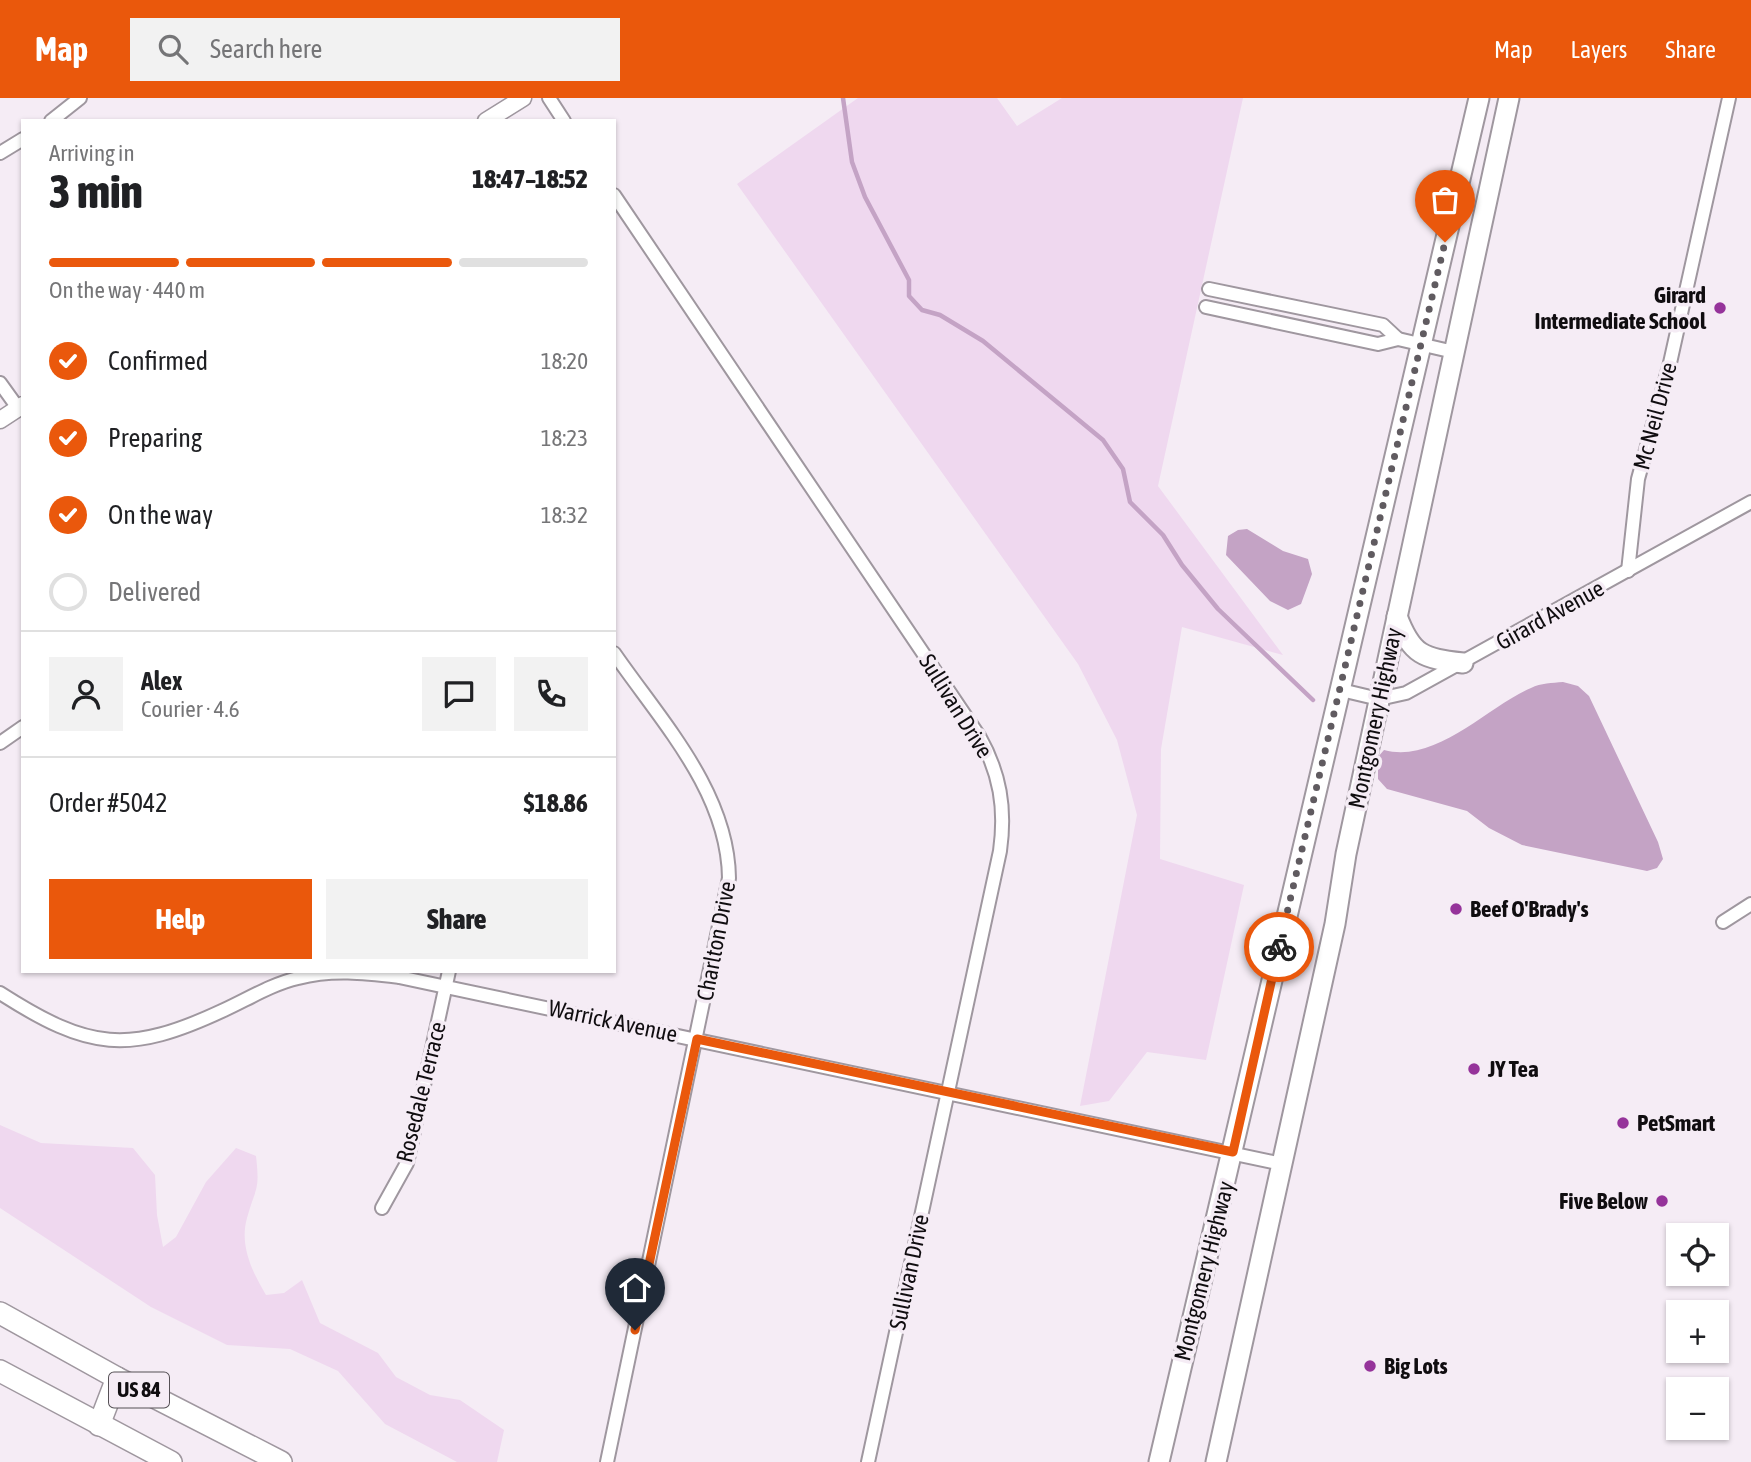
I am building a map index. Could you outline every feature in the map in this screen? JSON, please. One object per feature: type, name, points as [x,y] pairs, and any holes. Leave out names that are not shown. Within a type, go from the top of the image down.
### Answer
[{"type":"highway","name":"US 84","points":[[0,1312],[117,1378],[281,1462]]},
{"type":"highway","name":"US 84","points":[[0,1371],[171,1462]]},
{"type":"highway","points":[[99,1425],[117,1378]]},
{"type":"main road","name":"Montgomery Highway","points":[[1159,1462],[1479,98]]},
{"type":"main road","name":"Montgomery Highway","points":[[1216,1462],[1335,924],[1379,699],[1509,98]]},
{"type":"main road","points":[[1397,616],[1412,648],[1434,659],[1463,663]]},
{"type":"street","points":[[54,119],[80,98]]},
{"type":"street","points":[[489,119],[523,98]]},
{"type":"street","points":[[549,98],[564,119]]},
{"type":"street","name":"Mc Neil Drive","points":[[1628,571],[1638,479],[1670,363],[1729,98]]},
{"type":"street","points":[[0,153],[21,140]]},
{"type":"street","name":"Sullivan Drive","points":[[616,198],[979,736],[993,764],[1002,804],[1000,850],[868,1462]]},
{"type":"street","points":[[1209,289],[1383,325],[1398,339],[1454,352]]},
{"type":"street","points":[[1206,307],[1378,344],[1398,339]]},
{"type":"street","points":[[0,383],[21,407],[0,420]]},
{"type":"street","name":"Girard Avenue","points":[[1341,690],[1379,699],[1406,693],[1751,502]]},
{"type":"street","name":"Charlton Drive","points":[[607,1462],[728,894],[729,862],[724,831],[710,794],[616,656]]},
{"type":"street","points":[[0,743],[21,728]]},
{"type":"street","points":[[1723,922],[1751,904]]},
{"type":"street","name":"Warrick Avenue","points":[[0,993],[33,1014],[87,1038],[135,1042],[188,1027],[274,986],[323,973]]},
{"type":"street","name":"Warrick Avenue","points":[[361,973],[446,986],[1282,1164]]},
{"type":"street","name":"Rosedale Terrace","points":[[382,1208],[407,1163],[449,973]]},
{"type":"shaded area","points":[[858,98],[997,98],[1017,126],[1062,98],[1243,98],[1158,486],[1283,655],[1182,627],[1161,749],[1160,859],[1244,885],[1206,1060],[1147,1052],[1109,1101],[1080,1106],[1137,815],[1117,740],[1078,664],[737,184]]},
{"type":"shaded area","points":[[1247,529],[1283,551],[1308,559],[1312,574],[1301,604],[1288,610],[1270,601],[1226,555],[1228,536],[1238,530]]},
{"type":"shaded area","points":[[1563,682],[1578,686],[1589,696],[1658,842],[1663,859],[1657,868],[1647,871],[1522,845],[1489,828],[1467,811],[1387,789],[1378,779],[1378,757],[1384,750],[1403,752],[1442,742],[1531,688]]},
{"type":"shaded area","points":[[0,1125],[41,1143],[133,1148],[155,1175],[157,1215],[163,1247],[176,1237],[206,1182],[236,1148],[256,1156],[258,1176],[247,1218],[245,1239],[252,1268],[266,1295],[284,1293],[302,1280],[320,1323],[378,1353],[396,1377],[430,1395],[460,1400],[504,1430],[497,1462],[457,1462],[385,1424],[338,1371],[290,1349],[227,1345],[151,1307],[0,1208]]},
{"type":"waterway","points":[[843,98],[852,162],[865,197],[909,280],[909,296],[922,310],[940,315],[983,341],[1103,440],[1123,469],[1130,502],[1163,535],[1182,565],[1218,609],[1313,700]]},
{"type":"way so far","points":[[1279,947],[1445,242]]},
{"type":"place","name":"Girard Intermediate School","points":[[1720,308]]},
{"type":"place","name":"Beef O'Brady's","points":[[1456,909]]},
{"type":"place","name":"JY Tea","points":[[1474,1069]]},
{"type":"place","name":"PetSmart","points":[[1623,1123]]},
{"type":"place","name":"Five Below","points":[[1662,1201]]},
{"type":"place","name":"Big Lots","points":[[1370,1366]]},
{"type":"route","points":[[635,1330],[697,1039],[1233,1152],[1279,947]]}]
